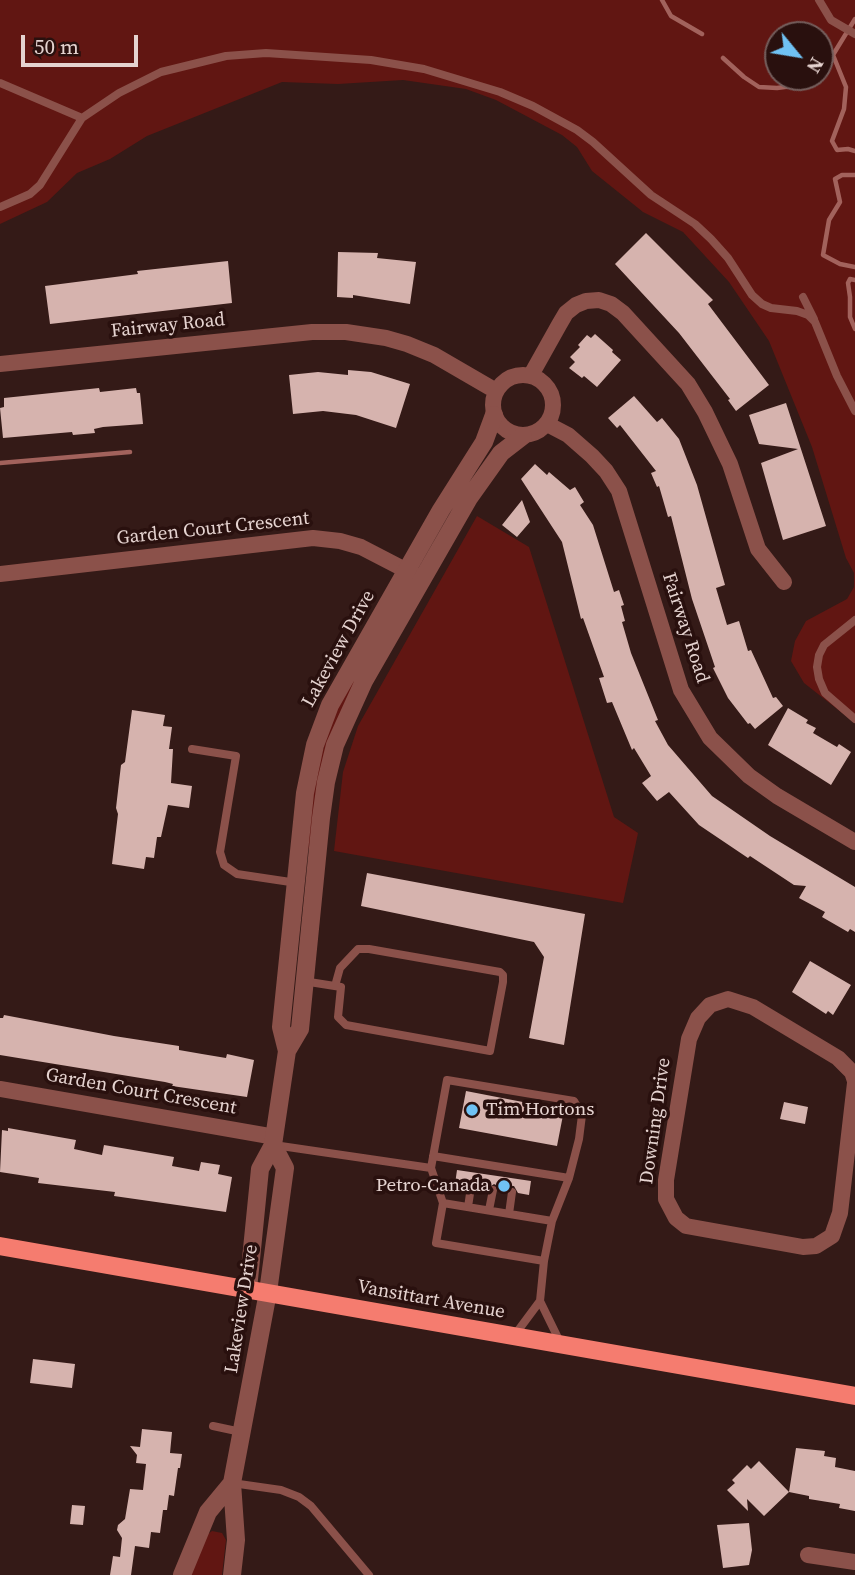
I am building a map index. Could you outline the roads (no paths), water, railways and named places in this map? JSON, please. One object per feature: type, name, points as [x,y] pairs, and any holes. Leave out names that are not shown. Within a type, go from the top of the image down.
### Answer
[{"type":"main road","name":"Vansittart Avenue","points":[[0,1246],[855,1396]]},
{"type":"street","points":[[531,375],[566,313],[576,305],[599,300],[611,304],[623,313],[688,384],[705,412],[730,464],[758,549],[784,582]]},
{"type":"street","name":"Fairway Road","points":[[0,364],[312,332],[346,332],[407,344],[433,355],[496,391]]},
{"type":"street","points":[[531,375],[542,382],[552,397],[553,407],[547,424],[540,430],[523,436],[505,430],[494,415],[492,405],[496,391],[506,380],[515,376],[531,375]]},
{"type":"street","name":"Lakeview Drive","points":[[287,1051],[300,1029],[326,782],[339,733],[415,574],[484,442],[494,415]]},
{"type":"street","name":"Fairway Road","points":[[547,424],[568,435],[592,456],[619,491],[681,690],[710,738],[749,776],[855,842]]},
{"type":"street","name":"Lakeview Drive","points":[[248,1289],[260,1169],[274,1141],[287,1051],[281,1027],[296,883],[309,769],[321,725],[330,705],[415,574],[481,479],[507,446],[523,436]]},
{"type":"street","name":"Garden Court Crescent","points":[[0,574],[313,538],[361,547],[415,574]]},
{"type":"street","name":"Downing Drive","points":[[728,999],[753,1007],[838,1058],[854,1077],[840,1213],[831,1236],[816,1246],[803,1247],[686,1226],[676,1219],[666,1199],[666,1180],[689,1039],[698,1018],[710,1005],[728,999]]},
{"type":"street","name":"Garden Court Crescent","points":[[0,1089],[274,1141]]},
{"type":"street","name":"Lakeview Drive","points":[[232,1575],[236,1540],[232,1483],[268,1292],[285,1168],[274,1141]]},
{"type":"street","name":"Lakeview Drive","points":[[182,1575],[208,1512],[232,1483]]},
{"type":"street","points":[[808,1555],[855,1562]]},
{"type":"lane","points":[[818,0],[825,13],[838,26],[855,34]]},
{"type":"lane","points":[[0,207],[30,194],[40,185],[82,118],[119,93],[161,72],[226,55],[266,53],[371,60],[437,72],[500,92],[577,130],[652,194],[695,224],[728,258],[752,295],[762,304],[771,308],[797,311],[808,315],[815,322]]},
{"type":"lane","points":[[0,83],[82,118]]},
{"type":"lane","points":[[803,297],[855,411]]},
{"type":"lane","points":[[855,620],[824,645],[817,667],[825,693],[855,719]]},
{"type":"lane","points":[[192,750],[236,756],[220,852],[224,865],[237,874],[314,886]]},
{"type":"lane","points":[[286,979],[341,987],[338,1017],[346,1025],[490,1051],[503,975],[494,970],[358,949],[340,968],[335,986]]},
{"type":"lane","points":[[514,1336],[540,1301],[552,1221],[569,1178],[582,1115],[574,1101],[447,1080],[430,1168],[443,1203],[436,1243],[544,1261]]},
{"type":"lane","points":[[274,1141],[430,1168]]},
{"type":"lane","points":[[433,1156],[475,1168],[569,1178]]},
{"type":"lane","points":[[468,1207],[471,1187]]},
{"type":"lane","points":[[489,1210],[492,1190]]},
{"type":"lane","points":[[509,1214],[512,1192]]},
{"type":"lane","points":[[443,1203],[552,1221]]},
{"type":"lane","points":[[540,1301],[561,1344]]},
{"type":"lane","points":[[213,1426],[242,1432]]},
{"type":"lane","points":[[232,1483],[281,1490],[299,1496],[311,1506],[369,1575]]},
{"type":"waterway","points":[[662,0],[671,16],[702,34]]},
{"type":"waterway","points":[[834,53],[855,19]]},
{"type":"waterway","points":[[834,57],[846,87],[844,109],[832,141],[837,150],[855,151]]},
{"type":"waterway","points":[[723,58],[744,77],[764,87]]},
{"type":"waterway","points":[[855,175],[842,175],[835,179],[840,202],[829,220],[823,255],[840,264],[855,267]]},
{"type":"waterway","points":[[855,280],[850,279],[848,283],[850,317],[855,329]]},
{"type":"waterway","points":[[0,463],[130,452]]},
{"type":"place","name":"Tim Hortons","points":[[472,1110]]},
{"type":"place","name":"Petro-Canada","points":[[504,1186]]}]
